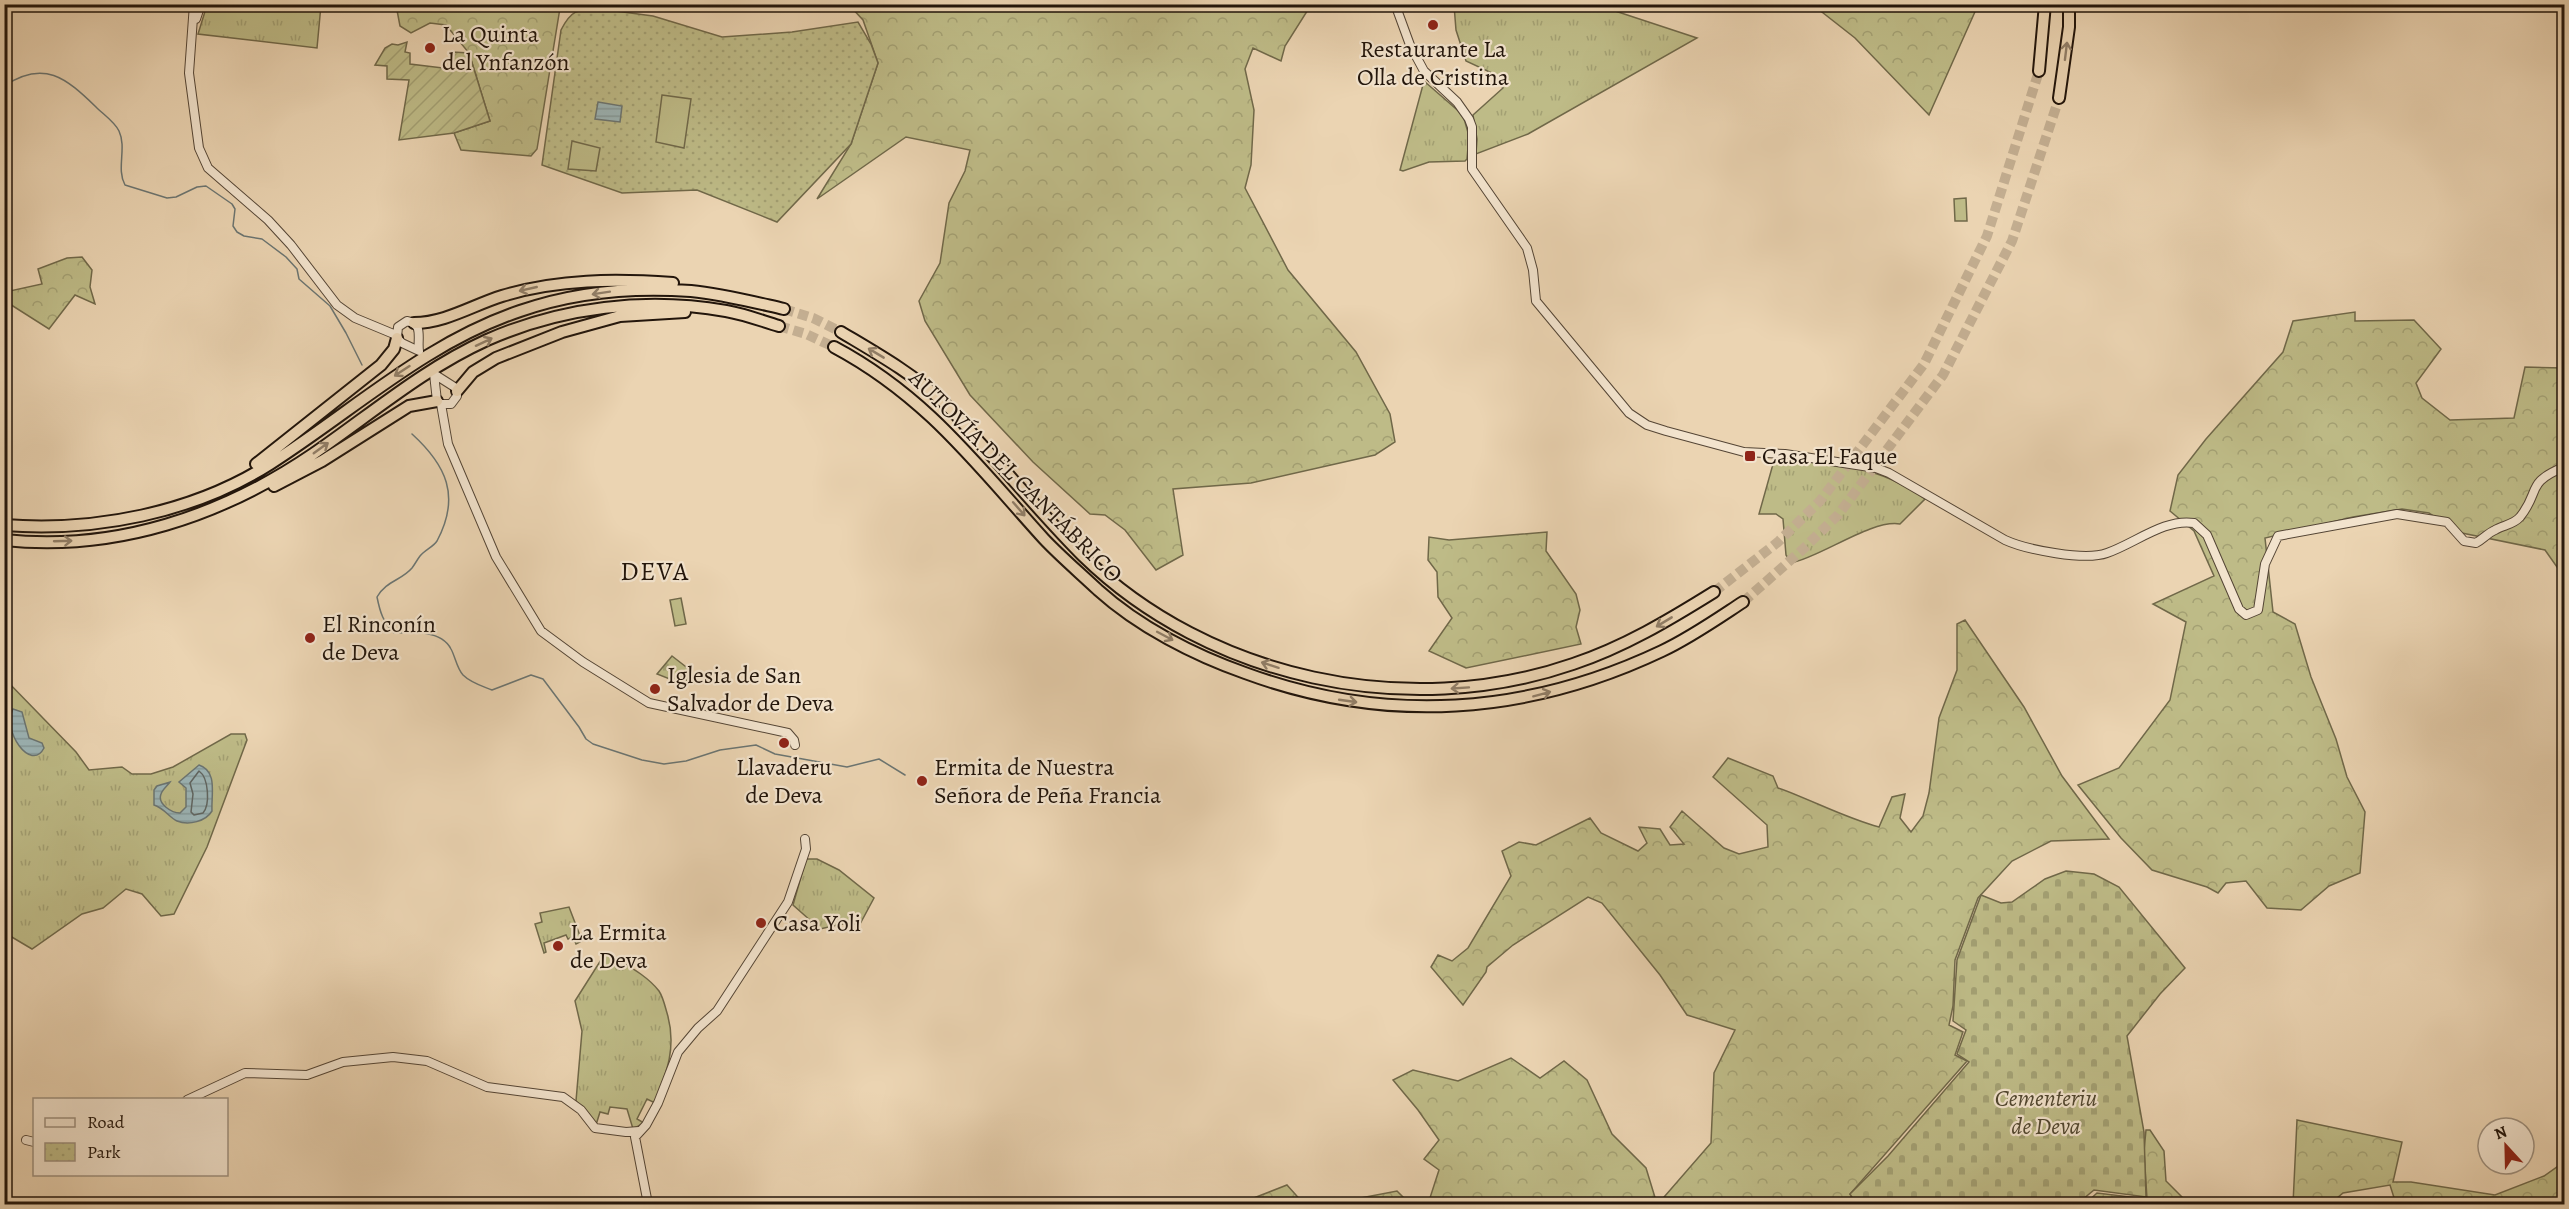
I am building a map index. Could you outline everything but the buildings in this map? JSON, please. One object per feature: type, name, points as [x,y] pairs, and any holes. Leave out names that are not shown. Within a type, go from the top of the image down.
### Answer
[{"type":"highway","points":[[586,4],[611,4]]},
{"type":"highway","points":[[2039,71],[2045,4]]},
{"type":"highway","points":[[2059,98],[2069,4]]},
{"type":"highway","points":[[414,323],[434,322],[500,296],[566,282],[611,280],[691,285],[757,297],[772,306]]},
{"type":"highway","points":[[4,524],[63,526],[132,517],[186,503],[228,486],[268,465],[437,348],[479,327],[521,310],[612,291],[654,289],[692,291],[784,309]]},
{"type":"highway","points":[[202,514],[278,477],[446,361],[527,324],[570,313],[616,306],[662,305],[729,311],[779,326],[695,312],[620,316],[562,332],[496,358],[473,372],[458,392]]},
{"type":"highway","name":"AUTOVÍA DEL CANTÁBRICO","points":[[842,332],[899,367],[943,402],[1077,549],[1117,586],[1167,620],[1221,648],[1270,666],[1325,681],[1376,687],[1431,690],[1472,687],[1522,678],[1572,664],[1655,628],[1714,592]]},
{"type":"highway","points":[[4,524],[64,522],[142,510],[184,499],[227,481],[265,459],[381,365],[394,349],[397,337]]},
{"type":"highway","name":"AUTOVÍA DEL CANTÁBRICO","points":[[834,347],[893,383],[924,409],[972,456],[1046,541],[1101,593],[1150,628],[1216,663],[1296,691],[1378,705],[1451,706],[1526,698],[1579,684],[1622,669],[1665,650],[1743,602]]},
{"type":"highway","points":[[4,540],[36,542],[107,538],[156,529],[222,510],[252,498],[322,461],[409,406],[420,402],[439,402]]},
{"type":"street","points":[[1395,4],[1410,45],[1424,71],[1457,102],[1469,119],[1472,127],[1472,169],[1527,248],[1533,270],[1536,301],[1636,419],[1666,431],[1744,452],[1785,454],[1876,468],[1889,473],[2006,540],[2026,547],[2097,555],[2122,547],[2173,524],[2194,523],[2207,535],[2236,603],[2246,615],[2256,612],[2260,603],[2265,564],[2278,536],[2397,514],[2447,522],[2464,541],[2476,543],[2495,530],[2514,522],[2525,508],[2539,480],[2565,467]]},
{"type":"street","points":[[197,5],[189,73],[199,148],[208,168],[269,222],[291,245],[337,305],[355,318],[382,328],[402,343],[408,345],[418,340],[420,333],[414,323],[407,321],[382,328]]},
{"type":"street","points":[[397,337],[400,324]]},
{"type":"street","points":[[444,423],[447,409],[456,400],[458,392],[454,385],[446,382],[436,388],[448,444],[496,557],[541,631],[583,662],[649,703],[788,733],[794,740],[795,746]]},
{"type":"street","points":[[439,402],[451,404]]},
{"type":"street","points":[[648,1204],[635,1137],[646,1125],[658,1103],[678,1052],[698,1028],[717,1011],[788,902],[806,849],[805,839]]},
{"type":"street","points":[[191,1098],[245,1073],[307,1075],[343,1062],[393,1057],[427,1061],[488,1087],[563,1097],[581,1110],[595,1128],[626,1132],[639,1131]]},
{"type":"green space","points":[[207,5],[321,5],[317,48],[198,34]]},
{"type":"green space","points":[[396,5],[558,5],[560,8],[537,149],[531,156],[461,150],[454,133],[490,121],[469,53],[446,25],[430,23],[411,33],[400,26]]},
{"type":"green space","points":[[849,5],[1311,5],[1285,46],[1281,61],[1253,48],[1245,69],[1254,110],[1251,165],[1245,188],[1288,270],[1356,352],[1390,414],[1395,442],[1375,455],[1251,483],[1173,489],[1183,555],[1156,570],[1125,530],[1105,515],[1090,514],[1033,462],[970,395],[925,321],[919,301],[940,263],[949,203],[965,171],[970,150],[906,137],[817,199],[851,144],[878,63],[863,20]]},
{"type":"green space","points":[[1454,5],[1597,5],[1697,38],[1528,134],[1476,154],[1477,139],[1473,115],[1503,88],[1492,73],[1466,61],[1456,30]]},
{"type":"green space","points":[[1813,5],[1978,5],[1929,115],[1855,38]]},
{"type":"green space","points":[[585,10],[608,10],[653,16],[722,37],[792,32],[858,22],[871,44],[878,63],[851,144],[777,222],[697,190],[622,193],[542,165],[561,30],[570,16],[575,13]]},
{"type":"green space","points":[[407,42],[405,52],[410,53],[410,64],[451,69],[453,52],[469,53],[490,121],[454,133],[399,140],[409,80],[387,79],[387,66],[375,65],[385,48],[392,44]]},
{"type":"green space","points":[[1424,81],[1463,115],[1469,136],[1467,159],[1465,161],[1429,162],[1403,171],[1400,170]]},
{"type":"green space","points":[[662,95],[691,99],[684,148],[656,142]]},
{"type":"green space","points":[[572,141],[600,148],[596,171],[568,169]]},
{"type":"green space","points":[[1966,198],[1967,221],[1955,221],[1954,199]]},
{"type":"green space","points":[[82,257],[92,270],[90,287],[95,304],[75,295],[49,329],[5,301],[5,292],[42,284],[38,269],[67,258]]},
{"type":"green space","points":[[2355,312],[2355,321],[2414,320],[2441,349],[2416,383],[2422,398],[2450,420],[2514,418],[2525,367],[2564,368],[2564,577],[2545,550],[2457,532],[2429,513],[2402,509],[2353,517],[2265,538],[2273,612],[2295,624],[2311,677],[2336,739],[2347,777],[2365,812],[2360,873],[2329,886],[2301,910],[2267,908],[2246,881],[2226,883],[2218,893],[2207,887],[2152,870],[2121,838],[2078,785],[2119,768],[2170,700],[2186,622],[2153,604],[2214,576],[2194,531],[2170,511],[2178,475],[2206,439],[2283,352],[2293,321]]},
{"type":"green space","points":[[1775,457],[1834,463],[1872,472],[1908,488],[1925,499],[1900,524],[1875,527],[1817,554],[1791,563],[1786,555],[1783,519],[1776,514],[1759,514]]},
{"type":"green space","points":[[1547,532],[1546,551],[1576,594],[1580,610],[1576,627],[1581,644],[1466,668],[1429,651],[1452,618],[1438,597],[1437,572],[1428,560],[1429,537],[1449,540]]},
{"type":"green space","points":[[681,598],[686,624],[675,626],[670,600]]},
{"type":"green space","points":[[1965,620],[2024,707],[2062,776],[2109,839],[2051,841],[2012,861],[1978,898],[1955,960],[1953,1006],[1949,1025],[1963,1032],[1955,1055],[1967,1061],[1850,1194],[1856,1204],[1658,1204],[1711,1143],[1714,1073],[1735,1030],[1687,1015],[1660,975],[1602,903],[1588,897],[1513,945],[1487,967],[1486,972],[1463,1005],[1431,967],[1438,955],[1452,961],[1468,948],[1511,876],[1502,851],[1519,842],[1536,845],[1590,818],[1601,833],[1638,851],[1647,843],[1639,827],[1660,829],[1670,845],[1684,844],[1670,827],[1682,811],[1724,848],[1739,854],[1768,847],[1767,825],[1713,777],[1728,758],[1773,776],[1778,788],[1879,827],[1892,797],[1905,794],[1900,818],[1911,832],[1923,816],[1929,793],[1939,718],[1957,670],[1957,624]]},
{"type":"green space","points":[[672,656],[690,670],[685,685],[657,674]]},
{"type":"green space","points":[[4,678],[76,752],[89,770],[122,767],[132,774],[151,774],[173,767],[231,734],[245,734],[247,740],[207,847],[174,914],[161,916],[142,894],[126,889],[103,908],[82,914],[32,949],[5,933]]},
{"type":"green space","points":[[806,859],[817,859],[839,870],[874,898],[860,924],[842,924],[820,929],[793,905]]},
{"type":"green space","name":"Cementeriu de Deva","points":[[2066,871],[2094,874],[2119,887],[2185,968],[2160,994],[2127,1036],[2144,1132],[2146,1197],[2094,1190],[2077,1204],[1856,1204],[1850,1194],[1888,1156],[1969,1062],[1957,1054],[1966,1030],[1953,1021],[1957,960],[1981,895],[2001,903],[2012,902],[2045,879]]},
{"type":"green space","points":[[569,907],[582,941],[576,944],[573,937],[568,939],[566,935],[544,943],[546,952],[544,953],[535,924],[542,922],[540,913]]},
{"type":"green space","points":[[606,952],[654,985],[663,999],[670,1025],[669,1059],[655,1103],[647,1099],[637,1119],[644,1123],[633,1129],[627,1109],[610,1107],[608,1114],[600,1112],[596,1125],[576,1101],[582,1031],[575,1001]]},
{"type":"green space","points":[[1511,1058],[1540,1078],[1564,1061],[1587,1080],[1612,1134],[1646,1168],[1657,1204],[1428,1204],[1439,1170],[1424,1159],[1439,1140],[1393,1080],[1413,1070],[1458,1081]]},
{"type":"green space","points":[[2297,1120],[2402,1142],[2393,1182],[2411,1182],[2495,1195],[2544,1176],[2564,1162],[2564,1204],[2396,1204],[2390,1185],[2343,1193],[2330,1204],[2293,1204]]},
{"type":"green space","points":[[2146,1130],[2150,1130],[2164,1151],[2166,1181],[2189,1204],[2085,1204],[2097,1193],[2147,1199],[2144,1151]]},
{"type":"green space","points":[[1287,1185],[1304,1204],[1240,1204],[1241,1203]]},
{"type":"green space","points":[[1397,1191],[1410,1204],[1338,1204],[1345,1201]]},
{"type":"water","points":[[598,102],[622,106],[620,122],[595,119]]},
{"type":"water","points":[[13,709],[22,712],[29,738],[42,743],[44,748],[38,754],[32,755],[25,752],[14,737],[10,718]]},
{"type":"water","points":[[199,765],[209,772],[211,778],[212,811],[197,822],[187,823],[174,820],[154,805],[154,790],[157,786],[170,782],[160,798],[169,810],[180,813],[186,807],[186,788],[179,782]]},
{"type":"waterway","points":[[4,86],[31,74],[43,73],[64,80],[112,121],[119,131],[122,144],[121,172],[125,185],[167,198],[206,186],[232,204],[235,209],[233,226],[237,232],[244,236],[262,239],[286,257],[297,269],[299,279],[330,306],[362,365]]},
{"type":"waterway","points":[[412,434],[434,457],[441,470],[449,496],[448,510],[437,541],[422,554],[408,572],[385,587],[377,597],[387,625],[394,633],[409,632],[440,638],[451,649],[463,675],[492,690],[531,675],[543,679],[586,739],[593,744],[642,760],[664,764],[686,761],[720,750],[756,745],[775,754],[847,767],[879,759],[905,775]]},
{"type":"tunnel","points":[[1714,592],[1778,542],[1820,501],[1924,364],[1987,236],[2039,71]]},
{"type":"tunnel","points":[[1743,602],[1838,515],[1943,375],[2012,241],[2059,98]]},
{"type":"tunnel","points":[[784,309],[813,318],[841,332]]},
{"type":"tunnel","points":[[779,326],[806,334],[834,347]]},
{"type":"place","name":"Restaurante La Olla de Cristina","points":[[1433,25]]},
{"type":"place","name":"La Quinta del Ynfanzón","points":[[430,48]]},
{"type":"place","name":"Casa El Faque","points":[[1750,456]]},
{"type":"place","name":"El Rinconín de Deva","points":[[310,638]]},
{"type":"place","name":"Iglesia de San Salvador de Deva","points":[[655,689]]},
{"type":"place","name":"Llavaderu de Deva","points":[[784,743]]},
{"type":"place","name":"Ermita de Nuestra Señora de Peña Francia","points":[[922,781]]},
{"type":"place","name":"Casa Yoli","points":[[761,923]]},
{"type":"place","name":"La Ermita de Deva","points":[[558,946]]},
{"type":"district","name":"DEVA","points":[[655,571]]}]
